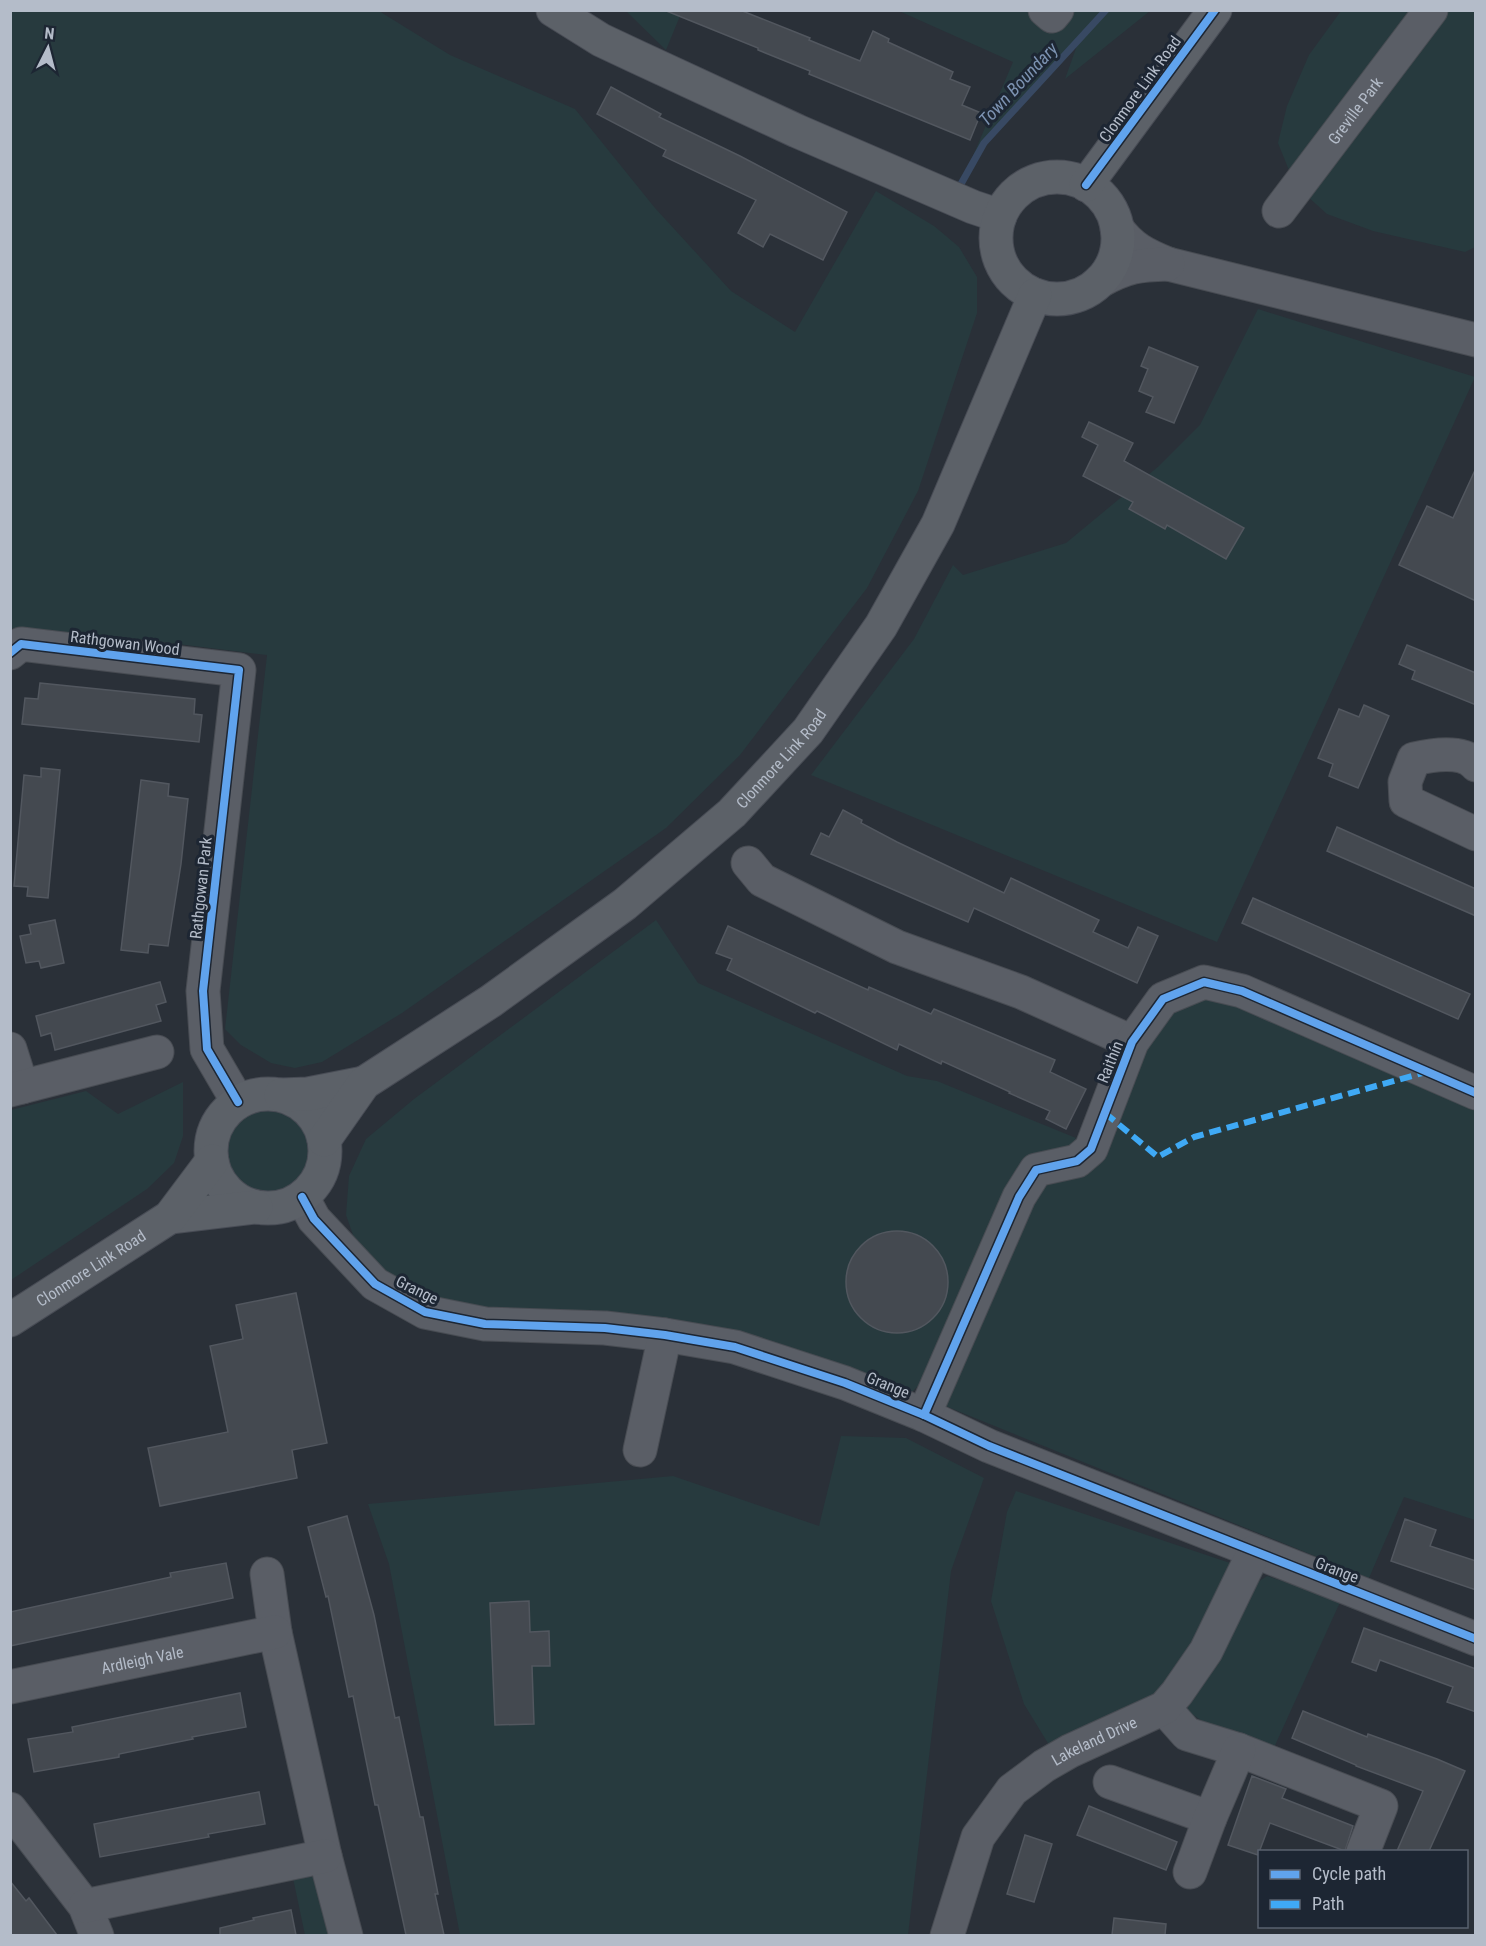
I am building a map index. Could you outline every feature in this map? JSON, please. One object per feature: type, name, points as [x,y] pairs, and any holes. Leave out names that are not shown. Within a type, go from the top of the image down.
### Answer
[{"type":"main road","points":[[553,10],[601,40],[775,121],[973,207],[1000,216]]},
{"type":"main road","name":"Clonmore Link Road","points":[[1086,185],[1215,10]]},
{"type":"main road","points":[[1053,177],[1070,179],[1086,185],[1101,196],[1111,211],[1117,228],[1118,242],[1115,256],[1109,269],[1100,280],[1086,291],[1070,298],[1052,299],[1035,295],[1018,285],[1005,271],[998,253],[996,234],[1000,216],[1008,201],[1021,188],[1053,177]]},
{"type":"main road","name":"Clonmore Link Road","points":[[281,1095],[308,1094],[364,1083],[492,1001],[625,904],[732,813],[808,731],[881,626],[938,524],[1035,295]]},
{"type":"main road","name":"Clonmore Link Road","points":[[324,1140],[364,1083]]},
{"type":"main road","points":[[281,1095],[297,1101],[310,1112],[319,1125],[324,1140],[325,1157],[321,1172],[313,1186],[302,1197],[272,1208],[256,1207],[240,1201],[227,1191],[217,1177],[212,1161],[211,1144],[216,1127],[225,1113],[238,1102],[252,1096],[281,1095]]},
{"type":"main road","name":"Clonmore Link Road","points":[[10,1320],[170,1217],[212,1161]]},
{"type":"main road","name":"Clonmore Link Road","points":[[170,1217],[256,1207]]},
{"type":"street","points":[[1045,10],[1052,16],[1058,10]]},
{"type":"street","name":"Greville Park","points":[[1279,211],[1431,10]]},
{"type":"street","points":[[1117,228],[1127,242],[1143,254],[1168,264],[1476,340]]},
{"type":"street","points":[[1100,280],[1138,265],[1168,264]]},
{"type":"street","name":"Rathgowan Wood","points":[[10,653],[21,644],[239,670]]},
{"type":"street","name":"Rathgowan Park","points":[[238,1102],[207,1048],[203,991],[239,670]]},
{"type":"street","points":[[1476,765],[1473,761],[1448,754],[1414,759],[1405,782],[1406,801],[1476,834]]},
{"type":"street","name":"Raithín","points":[[747,863],[762,880],[897,947],[1021,992],[1132,1042]]},
{"type":"street","name":"Raithín","points":[[924,1415],[1019,1197],[1036,1170],[1077,1161],[1091,1149],[1132,1042],[1163,999],[1204,982],[1242,991],[1476,1093]]},
{"type":"street","points":[[10,1049],[16,1089],[157,1052]]},
{"type":"street","name":"Grange","points":[[302,1197],[314,1218],[375,1284],[425,1312],[485,1324],[605,1328],[666,1335],[735,1347],[845,1383],[924,1415],[989,1446],[1476,1639]]},
{"type":"street","points":[[640,1450],[666,1335]]},
{"type":"street","name":"Lakeland Drive","points":[[947,1935],[978,1837],[1012,1790],[1044,1766],[1070,1751],[1164,1708],[1178,1693],[1206,1651],[1254,1552]]},
{"type":"street","points":[[267,1574],[275,1632],[325,1856],[346,1935]]},
{"type":"street","name":"Ardleigh Vale","points":[[10,1687],[275,1632]]},
{"type":"street","points":[[1164,1708],[1187,1734],[1239,1750],[1381,1806],[1363,1850]]},
{"type":"street","points":[[1190,1872],[1239,1750]]},
{"type":"street","points":[[1110,1782],[1210,1818]]},
{"type":"street","points":[[10,1809],[86,1905],[98,1935]]},
{"type":"street","points":[[86,1905],[325,1856]]},
{"type":"green space","points":[[10,11],[379,11],[450,55],[575,109],[655,208],[731,291],[795,332],[876,191],[934,226],[959,247],[977,277],[977,313],[918,491],[867,588],[740,755],[666,828],[402,1013],[322,1062],[295,1068],[271,1063],[241,1045],[225,1029],[267,655],[122,637],[11,628]]},
{"type":"green space","points":[[626,11],[682,11],[666,50]]},
{"type":"green space","points":[[899,11],[1150,11],[1065,79],[1079,40],[984,142],[961,184],[1013,62]]},
{"type":"green space","points":[[1341,11],[1475,11],[1475,247],[1465,252],[1373,231],[1327,214],[1295,185],[1278,143],[1287,106],[1309,55]]},
{"type":"green space","points":[[1258,309],[1475,377],[1217,942],[811,775],[914,639],[953,565],[963,575],[1066,543],[1159,466],[1200,425]]},
{"type":"green space","points":[[656,920],[698,983],[907,1076],[937,1081],[1076,1138],[1070,1148],[1033,1159],[923,1381],[912,1392],[875,1376],[711,1325],[459,1306],[397,1283],[357,1246],[346,1215],[349,1176],[366,1139],[414,1099]]},
{"type":"green space","points":[[1217,995],[1475,1104],[1475,1520],[1404,1497],[1369,1578],[943,1405],[1039,1182],[1057,1172],[1162,1020],[1191,1000]]},
{"type":"green space","points":[[183,1082],[183,1136],[174,1163],[147,1189],[11,1280],[11,1110],[86,1091],[118,1114]]},
{"type":"green space","points":[[268,1109],[284,1112],[298,1121],[307,1135],[310,1151],[307,1167],[298,1181],[284,1190],[268,1193],[252,1190],[238,1181],[229,1167],[226,1151],[229,1135],[238,1121],[252,1112]]},
{"type":"green space","points":[[841,1436],[906,1438],[984,1478],[951,1571],[908,1935],[460,1935],[389,1564],[368,1504],[673,1476],[819,1526]]},
{"type":"green space","points":[[1016,1491],[1236,1565],[1178,1693],[1057,1758],[1024,1704],[991,1601],[1007,1512]]},
{"type":"green space","points":[[1267,1576],[1341,1600],[1272,1752],[1218,1731],[1187,1711],[1189,1698],[1255,1584]]},
{"type":"green space","points":[[319,1875],[334,1935],[305,1935],[293,1878]]},
{"type":"building","points":[[664,10],[740,10],[860,61],[873,31],[889,39],[888,42],[953,72],[950,79],[970,87],[962,105],[981,113],[970,140],[809,74],[810,71],[758,50],[758,48]]},
{"type":"building","points":[[611,87],[661,114],[659,117],[847,212],[823,260],[770,234],[763,247],[738,233],[756,200],[663,156],[666,150],[597,114]]},
{"type":"building","points":[[1149,347],[1198,367],[1174,423],[1146,412],[1153,397],[1139,391],[1148,369],[1141,366]]},
{"type":"building","points":[[1089,422],[1133,443],[1124,461],[1244,528],[1226,559],[1167,525],[1165,529],[1129,509],[1133,502],[1083,476],[1098,445],[1082,437]]},
{"type":"building","points":[[1476,468],[1476,601],[1399,565],[1427,506],[1453,518]]},
{"type":"building","points":[[1407,645],[1476,673],[1476,705],[1412,679],[1415,671],[1399,664]]},
{"type":"building","points":[[40,683],[195,699],[194,714],[202,715],[199,742],[22,724],[25,698],[38,699]]},
{"type":"building","points":[[1364,705],[1389,716],[1358,788],[1329,776],[1333,764],[1318,758],[1339,709],[1359,717]]},
{"type":"building","points":[[41,768],[60,770],[48,898],[27,896],[28,887],[14,886],[24,775],[41,777]]},
{"type":"building","points":[[141,780],[169,784],[168,796],[188,799],[181,864],[168,946],[149,944],[148,953],[121,950]]},
{"type":"building","points":[[843,810],[862,820],[861,823],[897,842],[1004,893],[1011,878],[1099,920],[1093,932],[1128,948],[1138,927],[1158,936],[1137,983],[974,908],[968,922],[811,854],[821,833],[829,837]]},
{"type":"building","points":[[1337,827],[1476,889],[1476,916],[1327,851]]},
{"type":"building","points":[[1253,898],[1470,994],[1458,1019],[1242,923]]},
{"type":"building","points":[[55,920],[64,963],[41,968],[39,961],[26,963],[20,936],[31,934],[29,925]]},
{"type":"building","points":[[728,926],[868,990],[869,987],[931,1014],[934,1009],[1055,1060],[1050,1072],[1086,1089],[1066,1129],[1046,1119],[1050,1111],[1010,1092],[899,1044],[897,1050],[727,970],[732,959],[716,953]]},
{"type":"building","points":[[160,982],[166,1002],[156,1005],[161,1021],[55,1050],[51,1033],[41,1036],[36,1016]]},
{"type":"building","points":[[897,1231],[916,1235],[933,1246],[944,1263],[948,1282],[944,1301],[933,1318],[916,1329],[897,1333],[878,1329],[861,1318],[850,1301],[846,1282],[850,1263],[861,1246],[878,1235]]},
{"type":"building","points":[[296,1293],[327,1443],[292,1450],[297,1478],[160,1506],[148,1448],[228,1432],[210,1346],[243,1339],[236,1305]]},
{"type":"building","points":[[347,1516],[374,1615],[395,1718],[399,1717],[420,1817],[423,1817],[444,1935],[406,1935],[378,1805],[375,1805],[353,1696],[349,1697],[328,1596],[326,1597],[308,1527]]},
{"type":"building","points":[[1405,1519],[1436,1530],[1430,1546],[1476,1561],[1476,1590],[1391,1561]]},
{"type":"building","points":[[226,1563],[233,1598],[10,1646],[10,1612],[171,1577],[170,1573]]},
{"type":"building","points":[[529,1601],[530,1632],[549,1631],[550,1666],[532,1666],[534,1724],[495,1725],[490,1603]]},
{"type":"building","points":[[1364,1628],[1476,1669],[1476,1712],[1447,1702],[1453,1687],[1380,1660],[1376,1671],[1352,1662]]},
{"type":"building","points":[[240,1693],[246,1727],[119,1754],[119,1757],[34,1772],[28,1739],[73,1732],[72,1727]]},
{"type":"building","points":[[1303,1711],[1367,1737],[1368,1734],[1465,1771],[1429,1850],[1397,1850],[1423,1791],[1356,1766],[1292,1738]]},
{"type":"building","points":[[1252,1776],[1286,1789],[1282,1798],[1353,1826],[1345,1850],[1270,1823],[1258,1855],[1228,1845]]},
{"type":"building","points":[[259,1792],[265,1824],[100,1857],[94,1824]]},
{"type":"building","points":[[1089,1806],[1177,1842],[1166,1870],[1077,1835]]},
{"type":"building","points":[[1025,1835],[1052,1844],[1034,1902],[1007,1894]]},
{"type":"building","points":[[10,1881],[26,1901],[29,1898],[57,1935],[10,1935]]},
{"type":"building","points":[[291,1910],[296,1935],[220,1935],[220,1928]]},
{"type":"building","points":[[1114,1918],[1166,1924],[1165,1935],[1112,1935]]},
{"type":"waterway","name":"Town Boundary","points":[[961,184],[984,143],[1106,10]]},
{"type":"marked path","points":[[1105,1113],[1158,1157],[1194,1137],[1426,1072]]},
{"type":"cycle path","points":[[1086,185],[1215,10]]},
{"type":"cycle path","points":[[10,653],[21,644],[239,670],[203,991],[207,1049],[238,1102]]},
{"type":"cycle path","points":[[924,1415],[1019,1197],[1036,1170],[1077,1161],[1091,1149],[1132,1042],[1163,999],[1204,982],[1242,991],[1476,1093]]},
{"type":"cycle path","points":[[302,1197],[314,1219],[375,1284],[425,1312],[485,1324],[605,1328],[735,1347],[845,1383],[924,1415],[989,1446],[1476,1639]]}]
